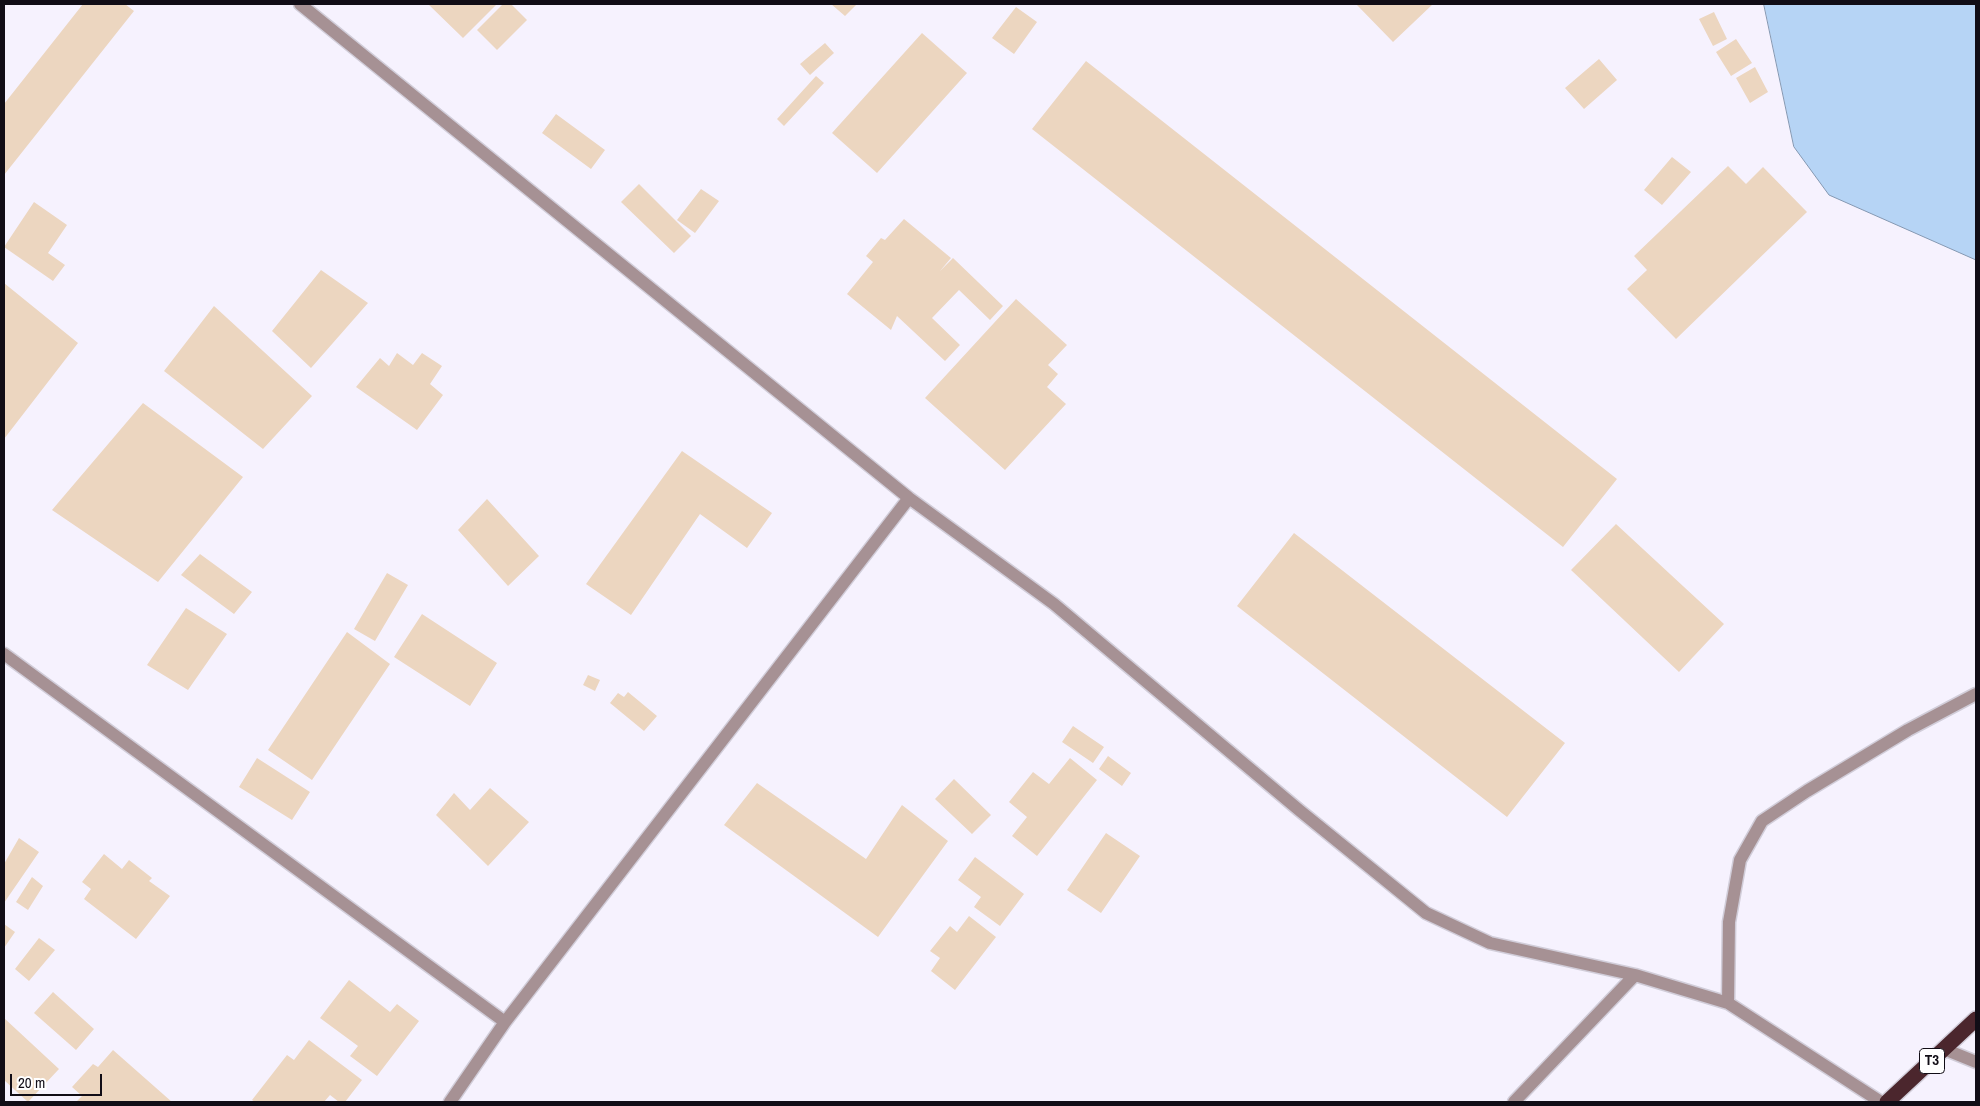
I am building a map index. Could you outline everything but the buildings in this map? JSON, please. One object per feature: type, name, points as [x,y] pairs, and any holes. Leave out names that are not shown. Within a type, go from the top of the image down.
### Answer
[{"type":"highway","name":"T3","points":[[1887,1102],[1976,1019]]},
{"type":"street","points":[[300,4],[909,498],[1054,604],[1299,810],[1426,913],[1490,943],[1635,975],[1728,1003],[1882,1102]]},
{"type":"street","points":[[450,1102],[505,1022],[909,498]]},
{"type":"street","points":[[4,654],[505,1022]]},
{"type":"street","points":[[1728,1003],[1729,922],[1740,860],[1762,821],[1806,791],[1908,730],[1976,694]]},
{"type":"street","points":[[1514,1102],[1635,975]]},
{"type":"street","points":[[1944,1049],[1976,1062]]},
{"type":"water","points":[[1764,4],[1976,4],[1976,260],[1829,195],[1794,147]]}]
